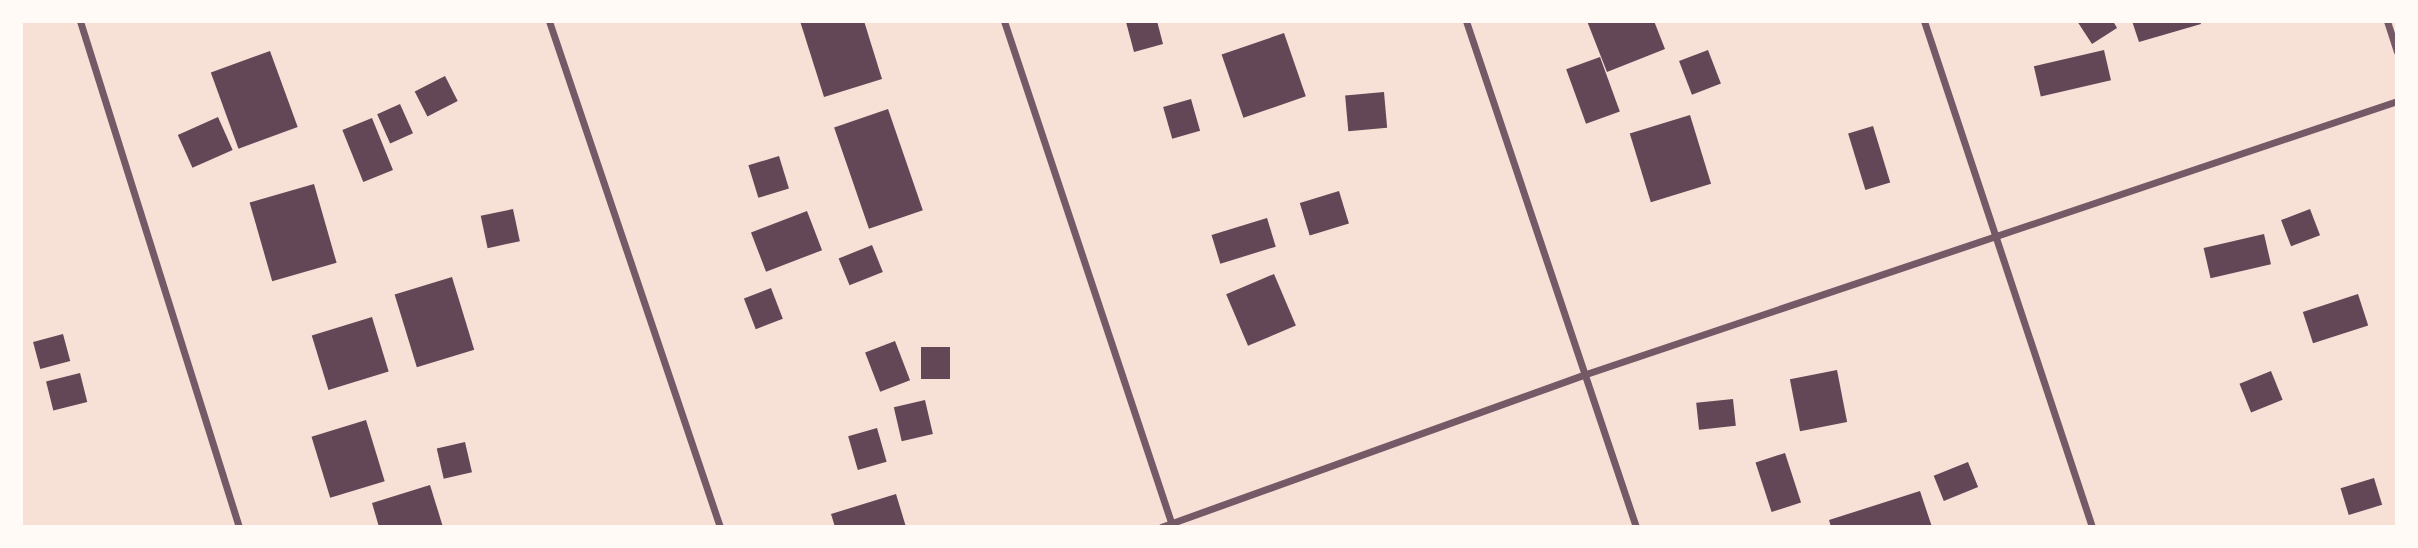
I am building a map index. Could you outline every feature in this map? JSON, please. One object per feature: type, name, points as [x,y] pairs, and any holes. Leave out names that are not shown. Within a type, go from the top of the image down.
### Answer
[{"type":"street","points":[[80,21],[239,527]]},
{"type":"street","points":[[549,21],[720,527]]},
{"type":"street","points":[[1004,21],[1172,525]]},
{"type":"street","points":[[1466,21],[1636,527]]},
{"type":"street","points":[[1924,21],[2092,527]]},
{"type":"street","points":[[2386,21],[2397,51]]},
{"type":"street","points":[[1161,527],[1586,374],[2397,101]]},
{"type":"building","points":[[800,21],[864,21],[882,79],[824,97]]},
{"type":"building","points":[[1157,21],[1163,44],[1134,52],[1126,22]]},
{"type":"building","points":[[1587,21],[1654,21],[1665,49],[1607,72]]},
{"type":"building","points":[[2077,21],[2113,21],[2117,28],[2092,44]]},
{"type":"building","points":[[2132,21],[2200,21],[2201,24],[2139,42]]},
{"type":"building","points":[[1284,33],[1306,96],[1243,118],[1222,54]]},
{"type":"building","points":[[1708,50],[1721,84],[1692,95],[1679,61]]},
{"type":"building","points":[[2104,50],[2111,80],[2041,96],[2034,66]]},
{"type":"building","points":[[270,51],[298,127],[239,149],[211,73]]},
{"type":"building","points":[[1600,57],[1620,112],[1586,124],[1566,69]]},
{"type":"building","points":[[445,76],[458,101],[427,116],[415,91]]},
{"type":"building","points":[[1384,92],[1387,128],[1348,131],[1345,95]]},
{"type":"building","points":[[1191,99],[1200,131],[1172,139],[1163,107]]},
{"type":"building","points":[[400,104],[413,133],[390,143],[377,114]]},
{"type":"building","points":[[888,109],[923,210],[869,229],[834,128]]},
{"type":"building","points":[[1690,115],[1711,184],[1651,202],[1630,133]]},
{"type":"building","points":[[218,117],[233,150],[192,168],[178,135]]},
{"type":"building","points":[[372,118],[393,170],[363,182],[342,130]]},
{"type":"building","points":[[1873,126],[1890,182],[1865,190],[1848,134]]},
{"type":"building","points":[[779,156],[789,189],[758,198],[748,165]]},
{"type":"building","points":[[314,184],[337,263],[272,281],[250,202]]},
{"type":"building","points":[[1339,191],[1349,224],[1310,236],[1300,203]]},
{"type":"building","points":[[513,209],[520,241],[488,248],[481,216]]},
{"type":"building","points":[[2310,209],[2320,235],[2291,246],[2281,220]]},
{"type":"building","points":[[807,211],[822,250],[766,272],[751,233]]},
{"type":"building","points":[[1267,218],[1276,247],[1220,264],[1212,235]]},
{"type":"building","points":[[2264,234],[2271,264],[2211,278],[2204,248]]},
{"type":"building","points":[[872,245],[883,272],[849,285],[839,258]]},
{"type":"building","points":[[1274,274],[1296,326],[1248,346],[1226,294]]},
{"type":"building","points":[[452,277],[474,350],[417,367],[395,295]]},
{"type":"building","points":[[771,288],[783,319],[756,329],[744,298]]},
{"type":"building","points":[[2358,294],[2368,325],[2313,343],[2303,312]]},
{"type":"building","points":[[372,317],[389,372],[328,390],[312,335]]},
{"type":"building","points":[[63,334],[70,361],[40,369],[33,342]]},
{"type":"building","points":[[895,341],[910,380],[880,392],[865,352]]},
{"type":"building","points":[[921,347],[950,347],[950,379],[921,379]]},
{"type":"building","points":[[1837,370],[1847,422],[1800,431],[1790,379]]},
{"type":"building","points":[[2271,371],[2283,400],[2251,412],[2239,384]]},
{"type":"building","points":[[80,373],[87,402],[53,411],[46,381]]},
{"type":"building","points":[[1733,399],[1736,426],[1699,430],[1696,403]]},
{"type":"building","points":[[925,400],[933,434],[902,441],[894,407]]},
{"type":"building","points":[[366,420],[385,481],[330,498],[311,437]]},
{"type":"building","points":[[877,428],[887,462],[858,470],[848,436]]},
{"type":"building","points":[[465,442],[472,472],[444,479],[437,449]]},
{"type":"building","points":[[1785,453],[1801,502],[1772,512],[1756,463]]},
{"type":"building","points":[[1968,462],[1978,487],[1944,501],[1934,476]]},
{"type":"building","points":[[2374,478],[2382,505],[2349,515],[2341,488]]},
{"type":"building","points":[[430,485],[443,527],[379,527],[372,503]]},
{"type":"building","points":[[1920,491],[1932,527],[1831,527],[1829,520]]},
{"type":"building","points":[[896,494],[906,527],[835,527],[831,514]]}]
